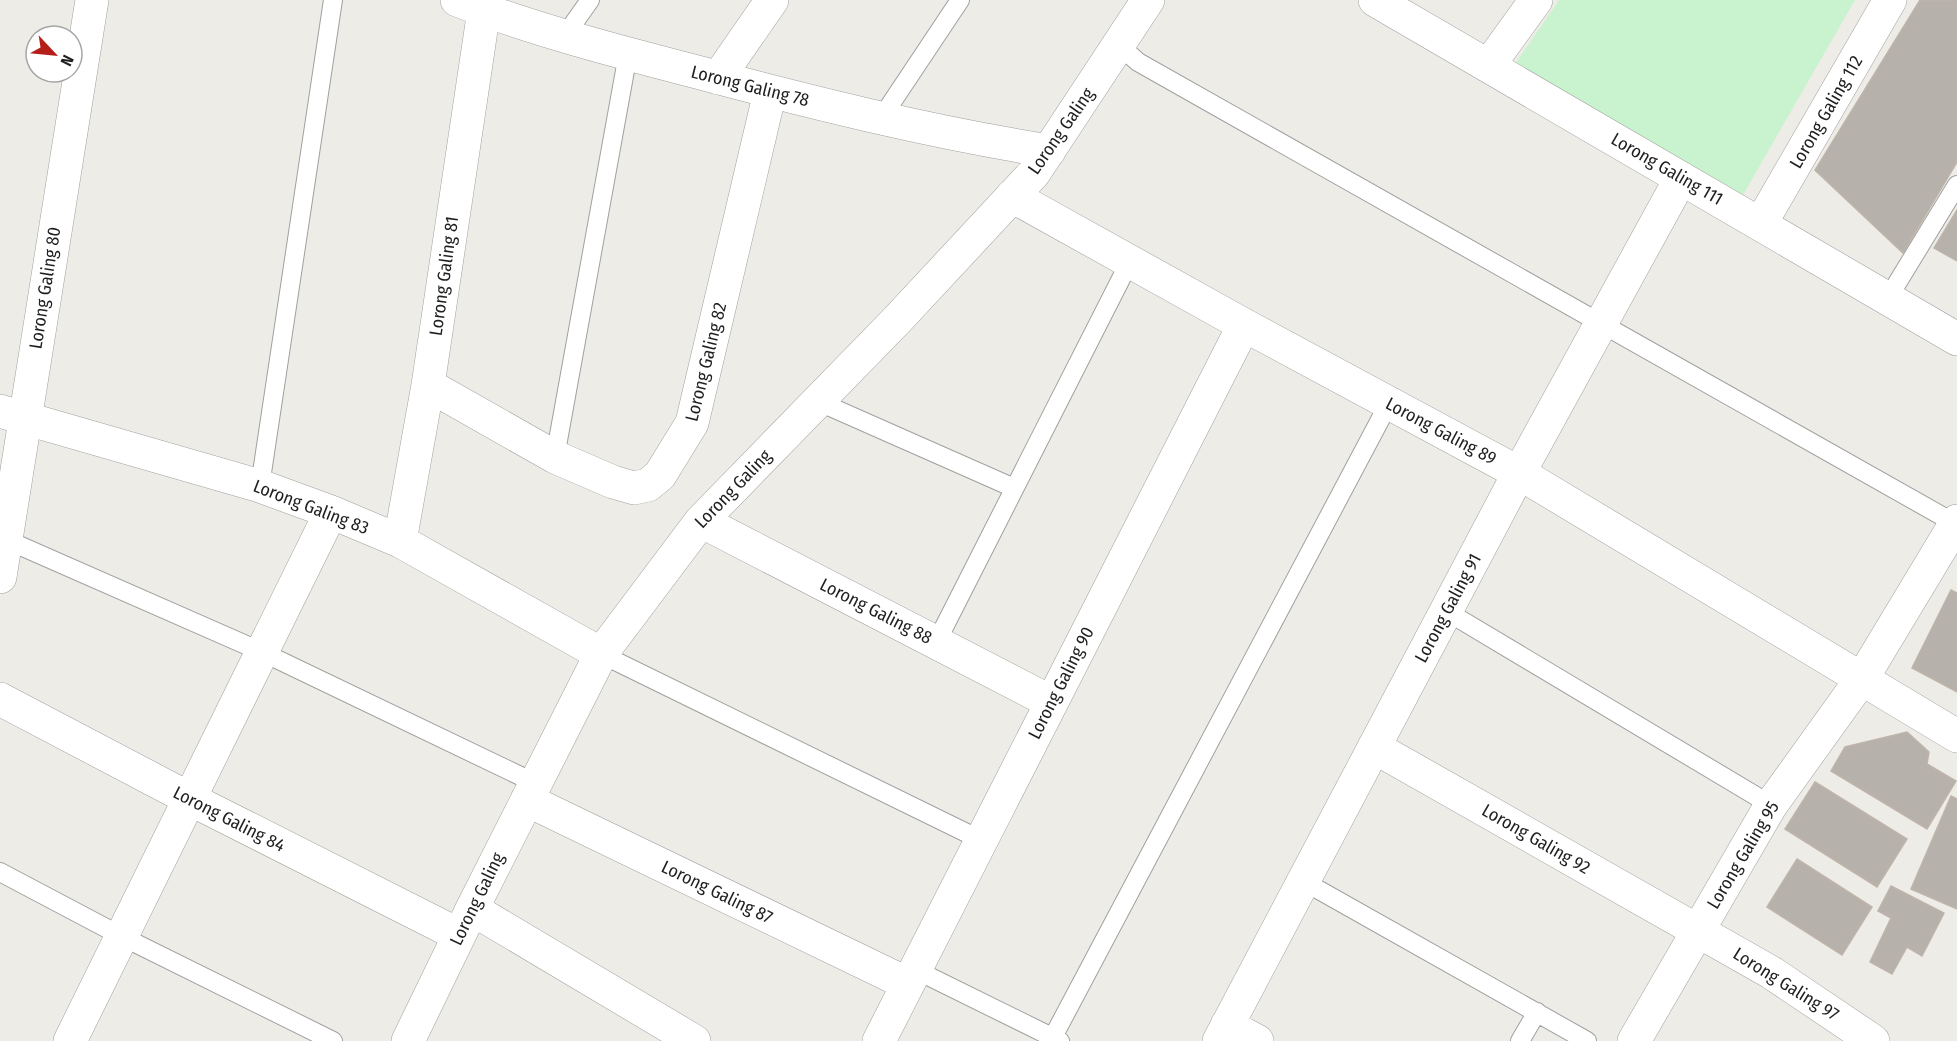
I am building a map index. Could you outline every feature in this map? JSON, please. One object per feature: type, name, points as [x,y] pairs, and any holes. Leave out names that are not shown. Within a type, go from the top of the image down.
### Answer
[{"type":"street","name":"Lorong Galing 80","points":[[0,577],[7,540],[12,414],[92,0]]},
{"type":"street","points":[[718,78],[772,0]]},
{"type":"street","name":"Lorong Galing","points":[[410,1040],[465,922],[601,654],[701,521],[1034,172],[1148,0]]},
{"type":"street","name":"Lorong Galing 111","points":[[1375,0],[1957,339]]},
{"type":"street","points":[[1489,65],[1536,0]]},
{"type":"street","name":"Lorong Galing 112","points":[[1761,224],[1890,0]]},
{"type":"street","name":"Lorong Galing 78","points":[[470,5],[564,37],[770,92],[991,141],[1049,151]]},
{"type":"street","name":"Lorong Galing 81","points":[[400,541],[428,385],[470,5]]},
{"type":"street","name":"Lorong Galing 82","points":[[428,385],[555,457],[634,488],[648,485],[660,475],[692,423],[770,92]]},
{"type":"street","name":"Lorong Galing 91","points":[[1223,1033],[1519,473],[1681,177]]},
{"type":"street","name":"Lorong Galing 89","points":[[1012,195],[1244,325],[1519,473],[1863,677],[1957,736]]},
{"type":"street","name":"Lorong Galing 90","points":[[879,1041],[1244,325]]},
{"type":"street","name":"Lorong Galing 83","points":[[12,414],[260,486],[400,541],[601,654]]},
{"type":"street","points":[[70,1041],[331,513]]},
{"type":"street","name":"Lorong Galing 88","points":[[701,521],[1051,702]]},
{"type":"street","name":"Lorong Galing 95","points":[[1634,1041],[1772,805],[1863,677],[1956,523]]},
{"type":"street","name":"Lorong Galing 84","points":[[0,699],[190,800],[465,922],[694,1041]]},
{"type":"street","name":"Lorong Galing 92","points":[[1374,747],[1698,930]]},
{"type":"street","name":"Lorong Galing 87","points":[[531,791],[912,977]]},
{"type":"street","name":"Lorong Galing 97","points":[[1698,930],[1772,973],[1873,1041]]},
{"type":"street","points":[[1223,1033],[1257,1041]]},
{"type":"lane","points":[[260,486],[333,0]]},
{"type":"lane","points":[[564,37],[590,0]]},
{"type":"lane","points":[[882,117],[960,0]]},
{"type":"lane","points":[[1119,45],[1138,62],[1601,325],[1956,523]]},
{"type":"lane","points":[[555,457],[628,54]]},
{"type":"lane","points":[[1888,298],[1957,185]]},
{"type":"lane","points":[[936,643],[1130,261]]},
{"type":"lane","points":[[817,401],[1014,488]]},
{"type":"lane","points":[[912,977],[1056,1039],[1389,403]]},
{"type":"lane","points":[[7,540],[262,652],[531,791]]},
{"type":"lane","points":[[1446,610],[1772,805]]},
{"type":"lane","points":[[601,654],[981,840]]},
{"type":"lane","points":[[0,872],[123,937],[333,1041]]},
{"type":"lane","points":[[1303,881],[1587,1041]]},
{"type":"lane","points":[[1520,1041],[1537,1012]]},
{"type":"green space","points":[[1559,0],[1855,0],[1743,195],[1515,64]]},
{"type":"building","points":[[1920,0],[1957,0],[1957,162],[1903,253],[1815,170]]},
{"type":"building","points":[[1957,210],[1957,261],[1934,248]]},
{"type":"building","points":[[1951,590],[1957,593],[1957,692],[1912,668]]},
{"type":"building","points":[[1907,732],[1929,752],[1927,764],[1956,781],[1927,829],[1831,771],[1845,747]]},
{"type":"building","points":[[1815,782],[1907,839],[1877,887],[1785,829]]},
{"type":"building","points":[[1951,796],[1957,799],[1957,909],[1911,889]]},
{"type":"building","points":[[1797,859],[1872,907],[1842,955],[1767,907]]},
{"type":"building","points":[[1891,886],[1944,913],[1922,956],[1907,947],[1892,974],[1870,962],[1891,918],[1878,911]]}]
